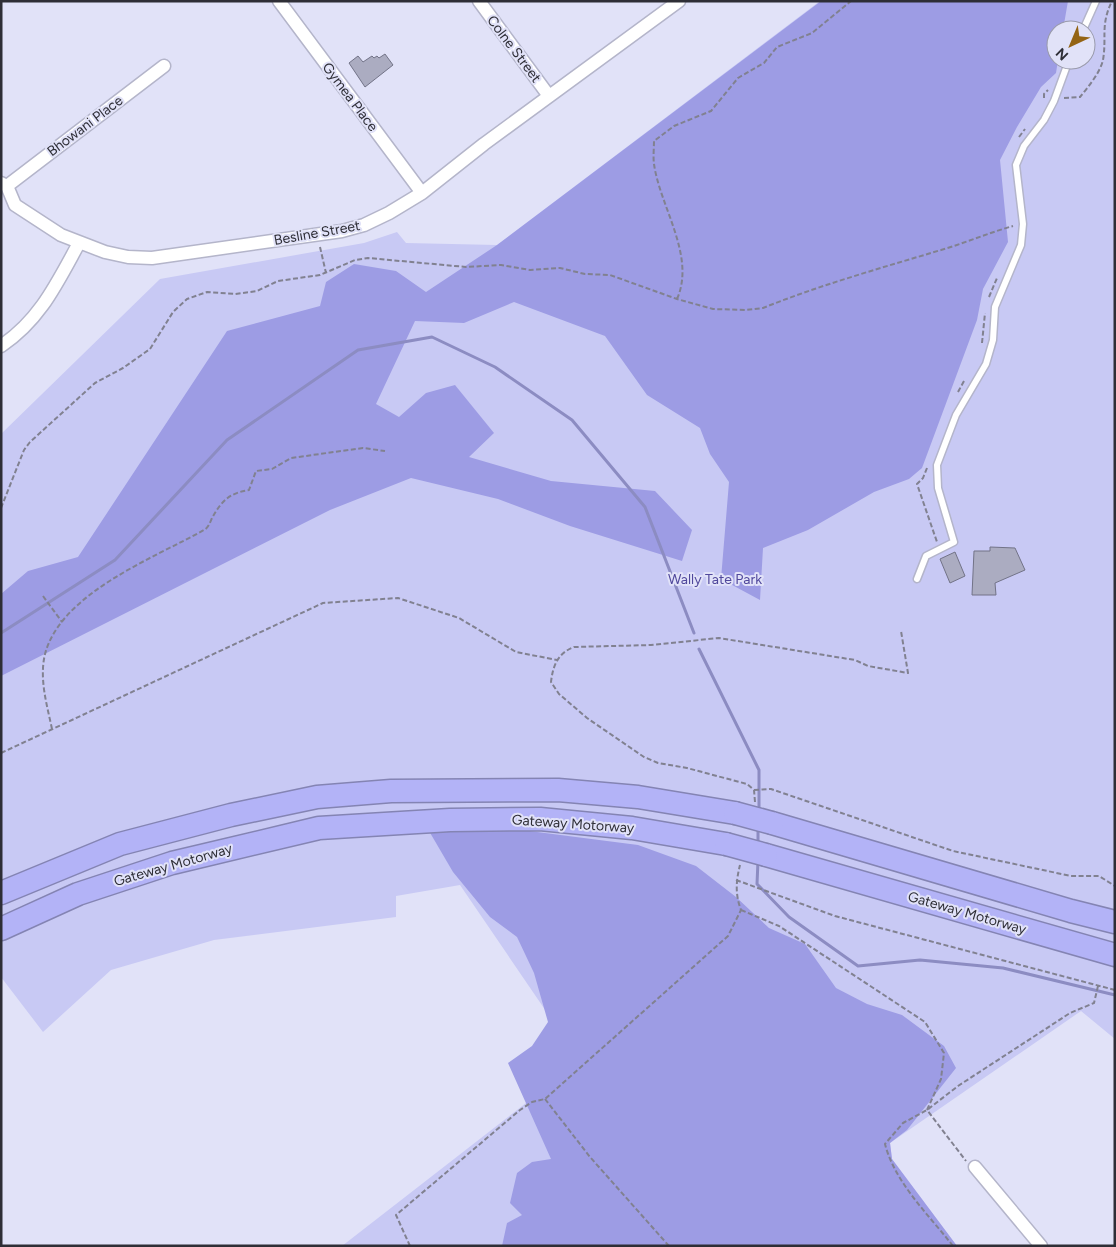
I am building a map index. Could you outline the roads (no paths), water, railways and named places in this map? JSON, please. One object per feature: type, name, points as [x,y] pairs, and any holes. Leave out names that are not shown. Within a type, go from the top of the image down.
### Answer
[{"type":"highway","points":[[1,893],[120,844],[231,815],[317,797],[391,791],[558,790],[638,796],[744,810],[772,823],[1071,911],[1115,922]]},
{"type":"highway","name":"Gateway Motorway","points":[[1,929],[78,894],[172,863],[319,828],[440,820],[540,819],[632,828],[726,844],[1115,955]]},
{"type":"street","name":"Gymea Place","points":[[279,1],[422,193]]},
{"type":"street","name":"Colne Street","points":[[479,1],[549,96]]},
{"type":"street","name":"Besline Street","points":[[4,185],[14,206],[53,231],[79,243],[120,256],[152,258],[317,235],[364,225],[422,193],[484,144],[679,1]]},
{"type":"street","name":"Bhowani Place","points":[[4,185],[164,66]]},
{"type":"street","points":[[1,346],[28,323],[48,300],[79,243]]},
{"type":"street","points":[[975,1167],[1041,1246]]},
{"type":"lane","points":[[1088,20],[1096,1]]},
{"type":"lane","points":[[917,579],[926,556],[954,542],[938,488],[938,465],[956,415],[986,364],[993,340],[995,307],[1021,245],[1023,224],[1016,165],[1024,146],[1044,120],[1054,101],[1065,70]]},
{"type":"waterway","points":[[1,633],[115,560],[227,440],[358,350],[432,337],[495,367],[572,420],[645,507],[694,633]]},
{"type":"waterway","points":[[699,649],[759,770],[759,810]]},
{"type":"waterway","points":[[758,829],[758,845]]},
{"type":"waterway","points":[[758,861],[757,884],[789,917],[858,966],[920,960],[1003,968],[1115,995]]},
{"type":"park label","name":"Wally Tate Park","points":[[715,579]]}]
